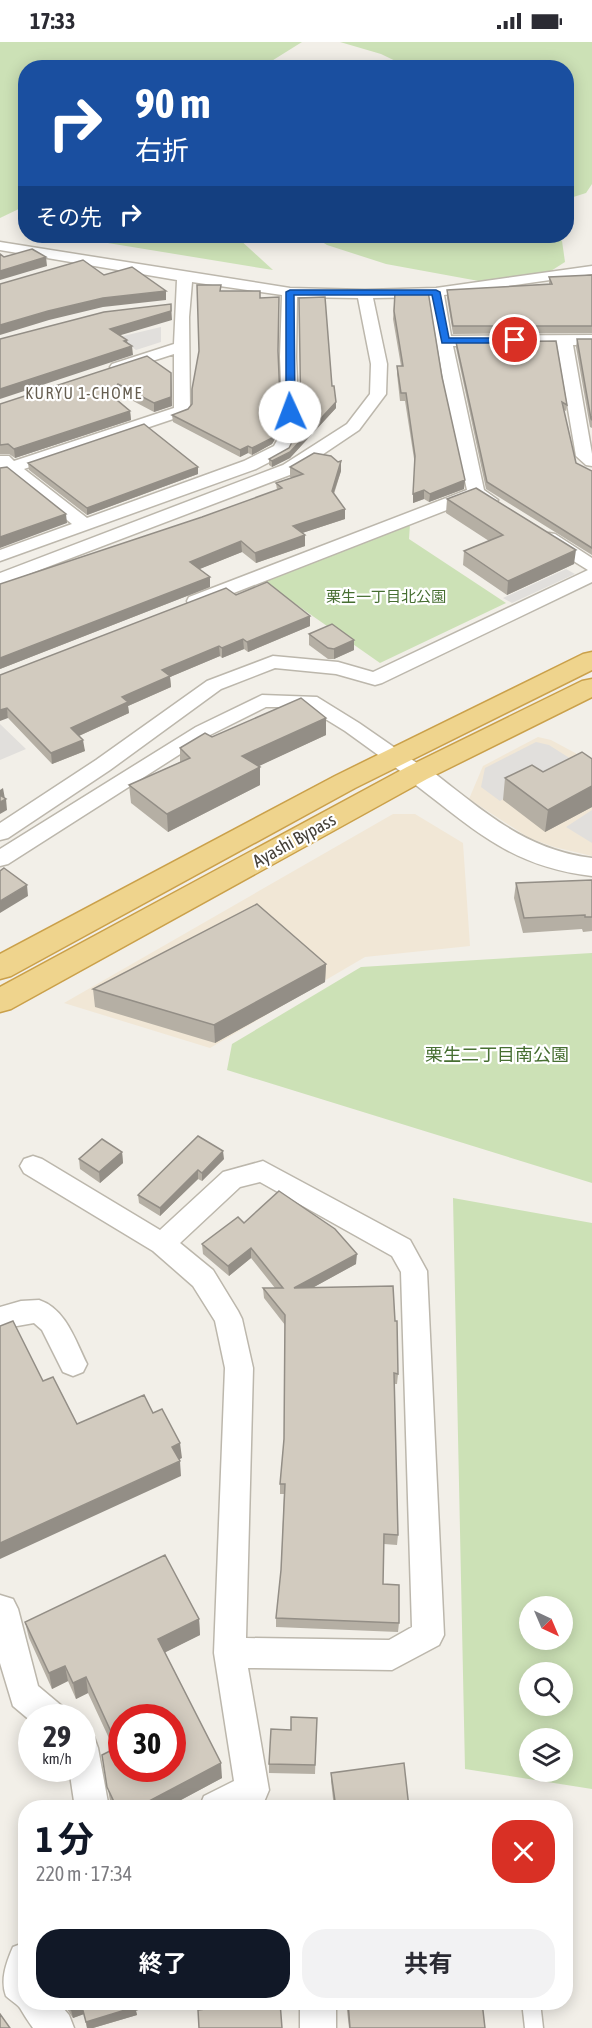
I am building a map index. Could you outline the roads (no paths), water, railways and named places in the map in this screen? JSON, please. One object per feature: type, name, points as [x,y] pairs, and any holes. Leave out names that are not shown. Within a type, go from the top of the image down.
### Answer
[{"type":"highway","name":"Ayashi Bypass","points":[[0,1001],[405,765],[592,660]]},
{"type":"highway","name":"Ayashi Bypass","points":[[0,968],[405,765],[592,687]]},
{"type":"street","points":[[0,246],[290,292],[365,294],[436,292],[589,271],[592,288]]},
{"type":"street","points":[[55,271],[88,261]]},
{"type":"street","points":[[4,465],[182,411],[182,346],[177,306],[185,277]]},
{"type":"street","points":[[0,556],[250,465],[281,449],[291,430],[288,357],[290,292]]},
{"type":"street","points":[[436,292],[452,386],[476,492],[505,510]]},
{"type":"street","points":[[0,579],[289,469],[353,427],[378,394],[379,364],[365,294]]},
{"type":"street","points":[[564,340],[584,456],[592,461]]},
{"type":"street","points":[[445,341],[592,340]]},
{"type":"street","points":[[102,372],[182,346]]},
{"type":"street","points":[[4,465],[85,526]]},
{"type":"street","points":[[181,607],[476,492]]},
{"type":"street","points":[[534,529],[592,566]]},
{"type":"street","points":[[0,833],[103,765],[214,685],[273,662],[338,668],[375,679],[592,575]]},
{"type":"street","points":[[0,858],[203,731],[262,701],[310,701],[405,765],[519,849],[546,859],[592,867]]},
{"type":"street","points":[[33,1166],[162,1244],[203,1278],[228,1319],[240,1368],[230,1653],[252,1790],[232,1800]]},
{"type":"street","points":[[162,1244],[232,1179],[263,1171],[401,1248],[414,1271],[428,1635],[392,1654],[230,1653]]},
{"type":"street","points":[[0,1318],[21,1312],[39,1311],[52,1322],[73,1364]]},
{"type":"street","points":[[2,1610],[24,1695],[35,1704]]},
{"type":"street","points":[[88,1782],[91,1800]]},
{"type":"street","points":[[41,2010],[56,2028]]},
{"type":"street","points":[[318,2010],[318,2028]]},
{"type":"lane","points":[[532,2010],[534,2028]]},
{"type":"district","name":"KURYU 1-CHOME","points":[[84,393]]},
{"type":"park label","name":"栗生一丁目北公園","points":[[386,596]]},
{"type":"park label","name":"栗生二丁目南公園","points":[[497,1054]]}]
